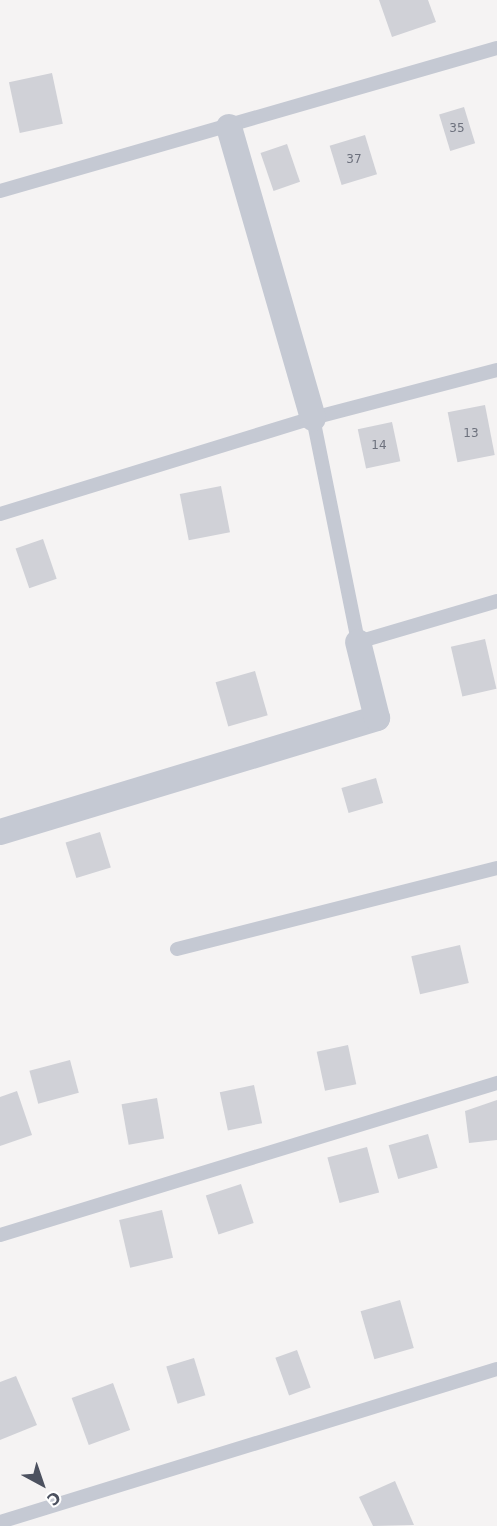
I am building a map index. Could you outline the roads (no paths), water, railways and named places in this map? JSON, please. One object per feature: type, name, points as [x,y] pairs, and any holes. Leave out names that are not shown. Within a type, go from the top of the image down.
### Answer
[{"type":"street","points":[[229,127],[313,418]]},
{"type":"street","points":[[0,832],[377,718],[358,642]]},
{"type":"lane","points":[[0,191],[229,127],[497,48]]},
{"type":"lane","points":[[0,514],[313,418],[497,370]]},
{"type":"lane","points":[[313,418],[358,642],[497,601]]},
{"type":"lane","points":[[177,949],[497,868]]},
{"type":"lane","points":[[0,1235],[497,1083]]},
{"type":"lane","points":[[0,1522],[497,1369]]}]
